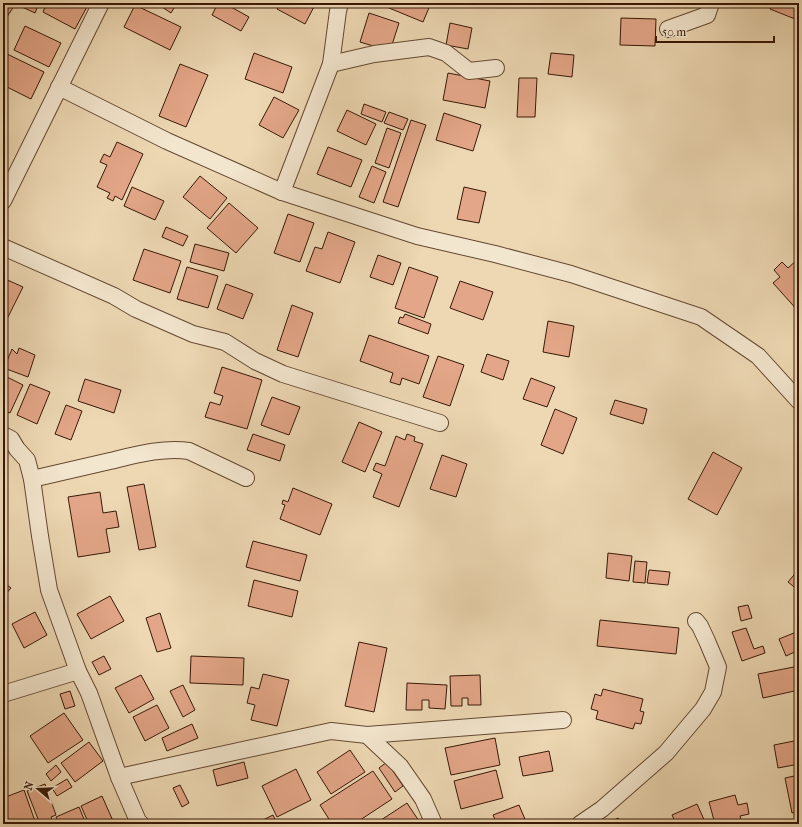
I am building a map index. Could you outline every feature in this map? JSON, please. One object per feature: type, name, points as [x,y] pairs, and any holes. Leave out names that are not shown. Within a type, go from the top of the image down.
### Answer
[{"type":"street","points":[[3,201],[101,3]]},
{"type":"street","points":[[282,192],[331,64],[340,3]]},
{"type":"street","points":[[668,29],[707,15],[711,3]]},
{"type":"street","points":[[331,64],[374,54],[429,47],[446,53],[469,71],[496,68]]},
{"type":"street","points":[[59,87],[167,141],[282,192],[417,236],[495,254],[571,274],[701,317],[758,356],[799,401]]},
{"type":"street","points":[[3,247],[114,296],[136,309],[193,334],[225,342],[254,361],[283,374],[440,423]]},
{"type":"street","points":[[3,435],[11,439],[16,449],[27,460],[32,479],[49,590],[78,671],[89,693],[136,823]]},
{"type":"street","points":[[32,479],[168,449],[189,451],[246,478]]},
{"type":"street","points":[[580,824],[602,809],[666,752],[703,709],[713,692],[718,667],[707,641],[696,621]]},
{"type":"street","points":[[6,688],[78,671]]},
{"type":"street","points":[[119,777],[331,731],[367,734],[562,720]]},
{"type":"street","points":[[367,734],[400,766],[423,799],[434,824]]},
{"type":"building","points":[[3,3],[9,3],[14,6],[3,23]]},
{"type":"building","points":[[24,3],[39,3],[35,13],[22,7]]},
{"type":"building","points":[[47,3],[89,3],[75,29],[43,12]]},
{"type":"building","points":[[156,3],[177,3],[171,13]]},
{"type":"building","points":[[218,3],[224,3],[249,17],[241,31],[212,15]]},
{"type":"building","points":[[280,3],[316,3],[305,24],[277,9]]},
{"type":"building","points":[[377,3],[431,3],[423,22]]},
{"type":"building","points":[[773,3],[799,3],[799,8],[795,19],[770,9]]},
{"type":"building","points":[[135,5],[181,27],[170,50],[124,27]]},
{"type":"building","points":[[369,13],[399,23],[390,51],[360,42]]},
{"type":"building","points":[[621,18],[656,19],[655,46],[620,45]]},
{"type":"building","points":[[450,23],[472,28],[468,49],[446,45]]},
{"type":"building","points":[[25,26],[61,43],[49,67],[14,50]]},
{"type":"building","points":[[3,52],[44,72],[31,99],[3,85]]},
{"type":"building","points":[[254,53],[292,67],[283,93],[245,79]]},
{"type":"building","points":[[551,53],[574,55],[572,77],[548,74]]},
{"type":"building","points":[[180,64],[208,75],[186,127],[159,116]]},
{"type":"building","points":[[448,73],[490,81],[485,108],[443,100]]},
{"type":"building","points":[[519,78],[537,78],[535,117],[517,117]]},
{"type":"building","points":[[274,97],[299,110],[283,138],[259,125]]},
{"type":"building","points":[[364,104],[386,112],[382,122],[361,114]]},
{"type":"building","points":[[347,110],[376,124],[366,145],[337,131]]},
{"type":"building","points":[[389,112],[408,119],[403,130],[384,123]]},
{"type":"building","points":[[444,113],[481,125],[473,151],[436,140]]},
{"type":"building","points":[[411,120],[426,125],[398,207],[383,202]]},
{"type":"building","points":[[387,128],[401,133],[389,168],[375,163]]},
{"type":"building","points":[[117,142],[143,154],[122,200],[115,196],[113,201],[107,198],[110,193],[97,187],[107,165],[100,162],[104,154],[110,157]]},
{"type":"building","points":[[328,147],[362,160],[351,187],[317,174]]},
{"type":"building","points":[[372,166],[386,172],[374,203],[359,197]]},
{"type":"building","points":[[200,176],[227,198],[210,219],[183,197]]},
{"type":"building","points":[[132,187],[164,201],[155,220],[124,206]]},
{"type":"building","points":[[464,187],[486,192],[479,223],[457,219]]},
{"type":"building","points":[[229,203],[258,228],[236,253],[207,228]]},
{"type":"building","points":[[288,214],[314,223],[300,262],[274,253]]},
{"type":"building","points":[[166,227],[188,236],[183,246],[162,237]]},
{"type":"building","points":[[328,232],[355,242],[340,283],[306,271],[315,247],[322,249]]},
{"type":"building","points":[[195,244],[229,253],[224,271],[190,262]]},
{"type":"building","points":[[144,249],[181,261],[170,293],[133,280]]},
{"type":"building","points":[[378,255],[401,263],[393,285],[370,277]]},
{"type":"building","points":[[799,258],[799,312],[773,283],[780,277],[774,270],[782,262],[788,268]]},
{"type":"building","points":[[187,267],[218,276],[208,308],[177,299]]},
{"type":"building","points":[[409,267],[438,277],[424,318],[395,308]]},
{"type":"building","points":[[3,278],[23,287],[7,319],[3,317]]},
{"type":"building","points":[[460,281],[493,292],[483,320],[450,308]]},
{"type":"building","points":[[226,284],[253,294],[243,319],[217,309]]},
{"type":"building","points":[[292,305],[313,313],[298,357],[277,350]]},
{"type":"building","points":[[405,314],[431,324],[428,334],[398,323],[400,317],[403,318]]},
{"type":"building","points":[[548,321],[574,326],[569,357],[543,352]]},
{"type":"building","points":[[369,335],[429,356],[419,384],[402,378],[400,385],[390,382],[393,373],[360,361]]},
{"type":"building","points":[[19,348],[35,355],[28,377],[4,368],[12,349],[17,354]]},
{"type":"building","points":[[487,354],[509,361],[503,380],[481,372]]},
{"type":"building","points":[[438,356],[464,365],[450,406],[423,397]]},
{"type":"building","points":[[222,367],[262,380],[247,429],[205,417],[210,402],[220,405],[223,396],[214,393]]},
{"type":"building","points":[[3,375],[23,385],[10,413],[3,410]]},
{"type":"building","points":[[531,378],[555,387],[547,407],[523,399]]},
{"type":"building","points":[[85,379],[121,390],[114,413],[78,401]]},
{"type":"building","points":[[30,384],[50,392],[37,424],[17,415]]},
{"type":"building","points":[[272,397],[300,407],[289,435],[261,425]]},
{"type":"building","points":[[615,400],[647,409],[643,424],[610,414]]},
{"type":"building","points":[[66,405],[82,411],[71,440],[55,434]]},
{"type":"building","points":[[555,409],[577,418],[563,454],[541,445]]},
{"type":"building","points":[[359,422],[382,432],[365,472],[342,462]]},
{"type":"building","points":[[253,434],[285,445],[280,461],[247,450]]},
{"type":"building","points":[[407,434],[415,437],[414,441],[423,444],[399,507],[373,497],[382,474],[373,470],[376,463],[385,466],[396,436],[405,440]]},
{"type":"building","points":[[713,452],[742,468],[717,515],[688,499]]},
{"type":"building","points":[[442,455],[467,464],[456,497],[430,489]]},
{"type":"building","points":[[144,484],[156,547],[139,550],[127,487]]},
{"type":"building","points":[[293,488],[332,504],[320,535],[280,519],[285,505],[282,504],[283,500],[288,502]]},
{"type":"building","points":[[100,492],[103,513],[116,511],[119,527],[106,529],[110,552],[78,557],[68,497]]},
{"type":"building","points":[[253,541],[307,555],[300,581],[246,567]]},
{"type":"building","points":[[608,553],[632,556],[629,581],[606,578]]},
{"type":"building","points":[[635,561],[647,562],[645,583],[633,582]]},
{"type":"building","points":[[799,569],[799,591],[788,582]]},
{"type":"building","points":[[649,570],[670,572],[668,585],[647,583]]},
{"type":"building","points":[[254,580],[298,591],[292,617],[248,606]]},
{"type":"building","points":[[3,582],[11,588],[3,597]]},
{"type":"building","points":[[110,596],[124,621],[91,639],[77,614]]},
{"type":"building","points":[[748,605],[752,618],[741,621],[738,607]]},
{"type":"building","points":[[35,612],[47,635],[24,648],[12,624]]},
{"type":"building","points":[[160,613],[171,648],[157,652],[146,618]]},
{"type":"building","points":[[600,620],[679,628],[676,654],[597,646]]},
{"type":"building","points":[[746,628],[754,649],[763,646],[765,653],[742,661],[732,632]]},
{"type":"building","points":[[799,631],[799,650],[786,656],[779,639]]},
{"type":"building","points":[[359,642],[387,648],[374,712],[345,706]]},
{"type":"building","points":[[104,656],[111,669],[99,675],[92,662]]},
{"type":"building","points":[[191,656],[244,658],[243,685],[190,683]]},
{"type":"building","points":[[799,666],[799,690],[763,698],[758,674]]},
{"type":"building","points":[[263,674],[289,680],[277,726],[251,720],[255,705],[247,703],[251,687],[259,689]]},
{"type":"building","points":[[141,675],[154,699],[129,713],[115,688]]},
{"type":"building","points":[[480,675],[481,705],[468,705],[468,698],[462,698],[462,706],[451,706],[450,676]]},
{"type":"building","points":[[407,683],[447,685],[445,709],[429,708],[429,700],[422,700],[422,710],[406,710]]},
{"type":"building","points":[[183,685],[195,710],[183,717],[170,691]]},
{"type":"building","points":[[603,689],[643,699],[640,711],[644,712],[641,724],[635,723],[633,729],[596,719],[598,711],[591,709],[595,694],[601,696]]},
{"type":"building","points":[[70,691],[75,706],[65,709],[60,694]]},
{"type":"building","points":[[157,705],[169,728],[145,741],[133,717]]},
{"type":"building","points":[[64,713],[83,740],[48,763],[30,736]]},
{"type":"building","points":[[192,724],[198,738],[167,751],[162,738]]},
{"type":"building","points":[[495,738],[500,765],[451,775],[445,748]]},
{"type":"building","points":[[799,740],[799,764],[778,768],[774,745]]},
{"type":"building","points":[[89,742],[103,761],[75,782],[61,763]]},
{"type":"building","points":[[350,750],[365,772],[331,794],[317,772]]},
{"type":"building","points":[[549,751],[553,771],[523,776],[519,757]]},
{"type":"building","points":[[244,762],[248,778],[217,786],[213,770]]},
{"type":"building","points":[[387,762],[403,786],[395,792],[379,768]]},
{"type":"building","points":[[56,765],[61,772],[51,781],[46,774]]},
{"type":"building","points":[[296,769],[311,800],[277,817],[262,786]]},
{"type":"building","points":[[496,770],[503,798],[461,809],[454,781]]},
{"type":"building","points":[[373,771],[392,799],[354,824],[332,824],[320,805]]},
{"type":"building","points":[[799,775],[799,811],[792,813],[785,778]]},
{"type":"building","points":[[67,779],[72,787],[57,796],[52,788]]},
{"type":"building","points":[[45,784],[56,815],[51,817],[54,824],[40,824],[27,791]]},
{"type":"building","points":[[180,785],[189,803],[182,807],[173,788]]},
{"type":"building","points":[[24,790],[36,824],[8,824],[3,810],[3,798]]},
{"type":"building","points":[[735,795],[738,805],[747,803],[749,814],[740,816],[742,823],[715,824],[709,802]]},
{"type":"building","points":[[102,796],[113,821],[107,824],[89,824],[81,806]]},
{"type":"building","points":[[407,803],[421,824],[375,824]]},
{"type":"building","points":[[697,804],[706,824],[676,824],[672,815]]},
{"type":"building","points":[[519,805],[527,824],[497,824],[493,815]]},
{"type":"building","points":[[79,807],[86,824],[59,824],[56,817]]},
{"type":"building","points":[[273,815],[277,824],[257,823]]},
{"type":"building","points":[[618,818],[621,824],[607,824]]}]
